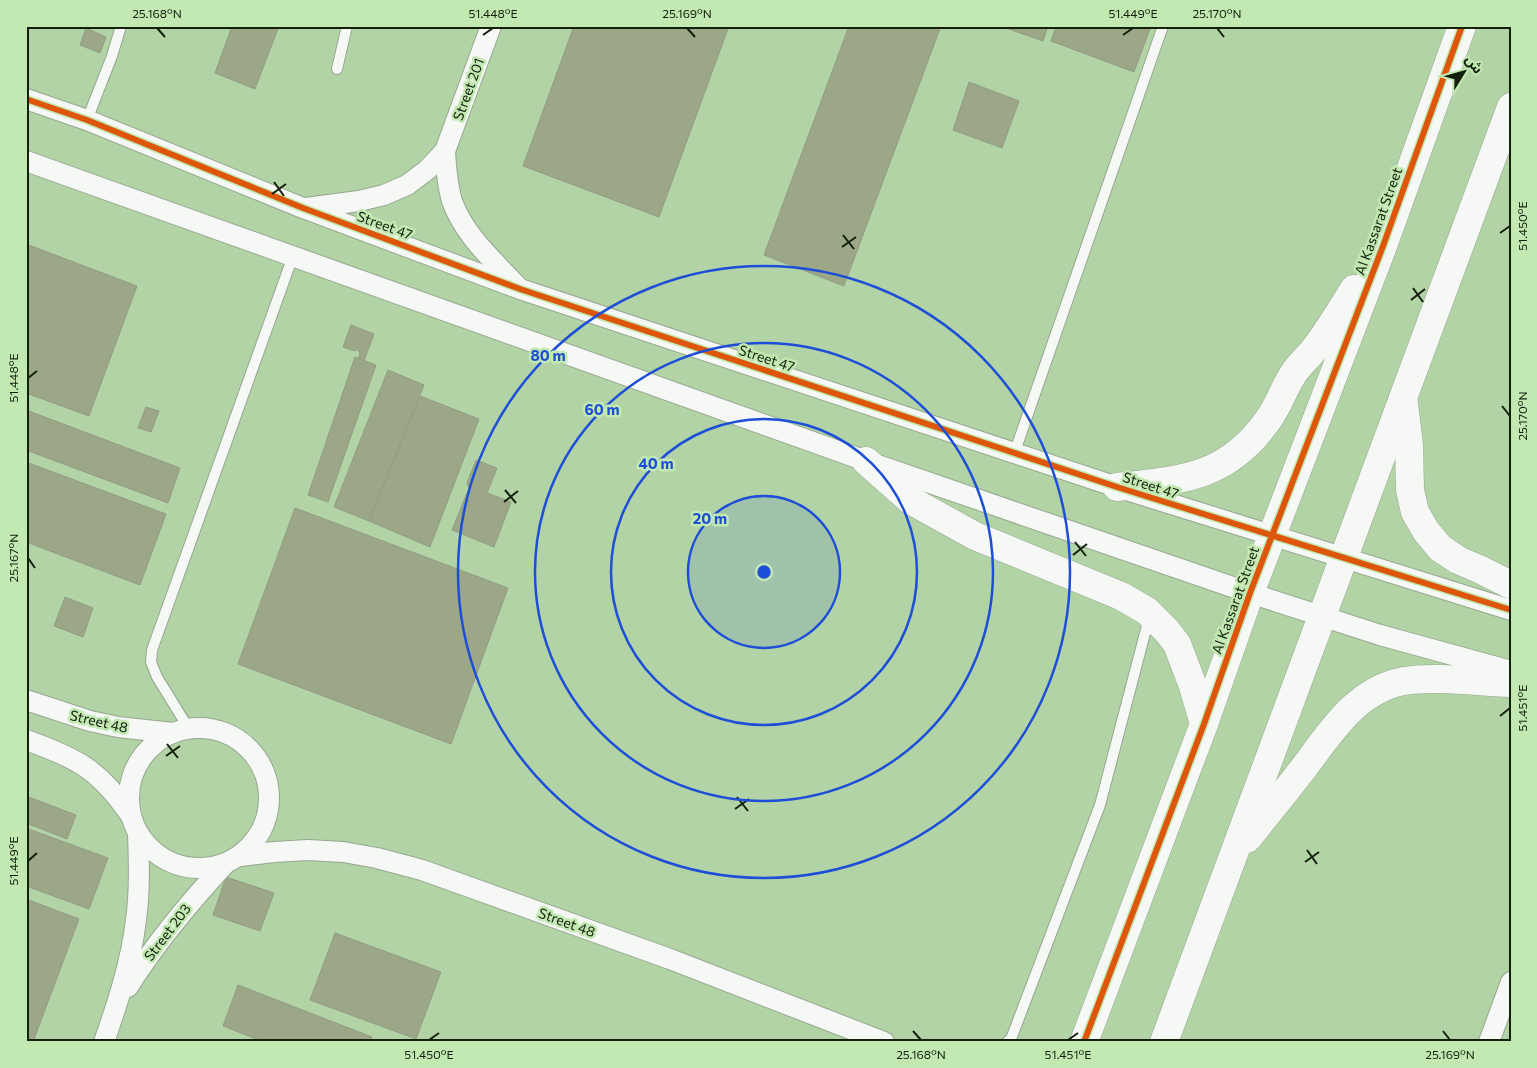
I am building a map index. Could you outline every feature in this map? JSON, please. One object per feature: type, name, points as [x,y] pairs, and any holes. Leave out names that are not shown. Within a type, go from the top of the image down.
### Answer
[{"type":"street","name":"Street 201","points":[[303,208],[359,201],[384,195],[407,184],[428,170],[445,151],[491,26]]},
{"type":"street","name":"Al Kassarat Street","points":[[1084,1042],[1204,724],[1250,593],[1383,246],[1462,26]]},
{"type":"street","name":"Street 47","points":[[26,99],[87,120],[303,208],[520,289],[1014,454],[1511,610]]},
{"type":"street","points":[[1164,1042],[1511,107]]},
{"type":"street","name":"Street 201","points":[[445,151],[446,176],[452,201],[463,224],[478,244],[520,289]]},
{"type":"street","points":[[26,161],[866,461],[1250,593],[1323,615],[1380,635],[1511,671]]},
{"type":"street","points":[[1117,487],[1175,481],[1198,475],[1238,453],[1256,437],[1270,418],[1292,375],[1315,349],[1383,246]]},
{"type":"street","points":[[1403,400],[1409,446],[1410,490],[1415,512],[1426,531],[1440,548],[1458,560],[1511,585]]},
{"type":"street","points":[[866,461],[910,500],[975,536],[1121,596],[1150,614],[1177,644],[1193,686],[1204,724]]},
{"type":"street","points":[[1232,858],[1284,794],[1334,727],[1354,706],[1377,689],[1404,681],[1433,680],[1511,683]]},
{"type":"street","name":"Street 48","points":[[26,700],[90,721],[118,727],[181,731]]},
{"type":"street","points":[[26,740],[75,760],[98,775],[116,794],[135,825],[148,846],[161,857],[176,865],[192,868],[209,868],[232,860],[252,845],[262,831],[268,815],[269,798],[267,781],[261,765],[251,751],[238,740],[223,732],[206,728],[181,731],[158,741],[136,767],[130,783],[129,800],[135,825]]},
{"type":"street","name":"Street 203","points":[[104,1042],[129,964],[136,920],[140,876],[135,825]]},
{"type":"street","name":"Street 48","points":[[232,860],[274,852],[308,850],[343,852],[377,858],[422,870],[670,959],[884,1042]]},
{"type":"street","name":"Street 203","points":[[117,1006],[140,968],[166,931],[194,897],[232,860]]},
{"type":"street","points":[[1489,1042],[1511,982]]},
{"type":"lane","points":[[87,120],[112,56],[121,26]]},
{"type":"lane","points":[[337,68],[347,26]]},
{"type":"lane","points":[[1014,454],[1163,26]]},
{"type":"lane","points":[[181,731],[157,677],[152,662],[152,650],[293,256]]},
{"type":"lane","points":[[1007,1042],[1011,1039],[1100,805],[1150,614]]},
{"type":"shaded area","points":[[26,26],[1511,26],[1511,1042],[26,1042]]},
{"type":"building","points":[[232,26],[279,26],[255,89],[215,73]]},
{"type":"building","points":[[574,26],[729,26],[659,217],[523,166]]},
{"type":"building","points":[[849,26],[941,26],[844,286],[764,255]]},
{"type":"building","points":[[1000,26],[1048,26],[1043,41]]},
{"type":"building","points":[[1056,26],[1143,26],[1150,29],[1134,72],[1051,41]]},
{"type":"building","points":[[86,28],[106,37],[100,53],[80,45]]},
{"type":"building","points":[[969,82],[1019,101],[1002,148],[953,130]]},
{"type":"building","points":[[26,244],[137,286],[89,416],[26,393]]},
{"type":"building","points":[[351,325],[374,334],[364,361],[358,359],[360,353],[357,349],[355,351],[343,347]]},
{"type":"building","points":[[355,357],[376,365],[328,502],[308,495]]},
{"type":"building","points":[[388,370],[424,385],[369,521],[334,507]]},
{"type":"building","points":[[420,396],[479,419],[430,547],[369,521]]},
{"type":"building","points":[[146,407],[159,411],[151,432],[138,428]]},
{"type":"building","points":[[26,410],[180,468],[168,503],[26,450]]},
{"type":"building","points":[[476,460],[497,468],[487,493],[511,502],[494,547],[452,530],[469,488],[467,483]]},
{"type":"building","points":[[26,462],[166,514],[140,585],[26,542]]},
{"type":"building","points":[[295,508],[508,588],[451,744],[238,664]]},
{"type":"building","points":[[65,597],[93,608],[83,637],[54,626]]},
{"type":"building","points":[[26,796],[76,815],[67,839],[26,823]]},
{"type":"building","points":[[26,828],[108,858],[89,909],[26,886]]},
{"type":"building","points":[[226,877],[274,893],[260,931],[213,915]]},
{"type":"building","points":[[26,899],[79,919],[33,1042],[26,1042]]},
{"type":"building","points":[[335,933],[441,972],[416,1039],[310,1000]]},
{"type":"building","points":[[238,985],[372,1037],[370,1042],[264,1042],[223,1026]]},
{"type":"cycle path","points":[[1084,1042],[1204,724],[1250,593],[1383,246],[1462,26]]},
{"type":"cycle path","points":[[26,99],[87,120],[303,208],[520,289],[1117,487],[1511,610]]}]
